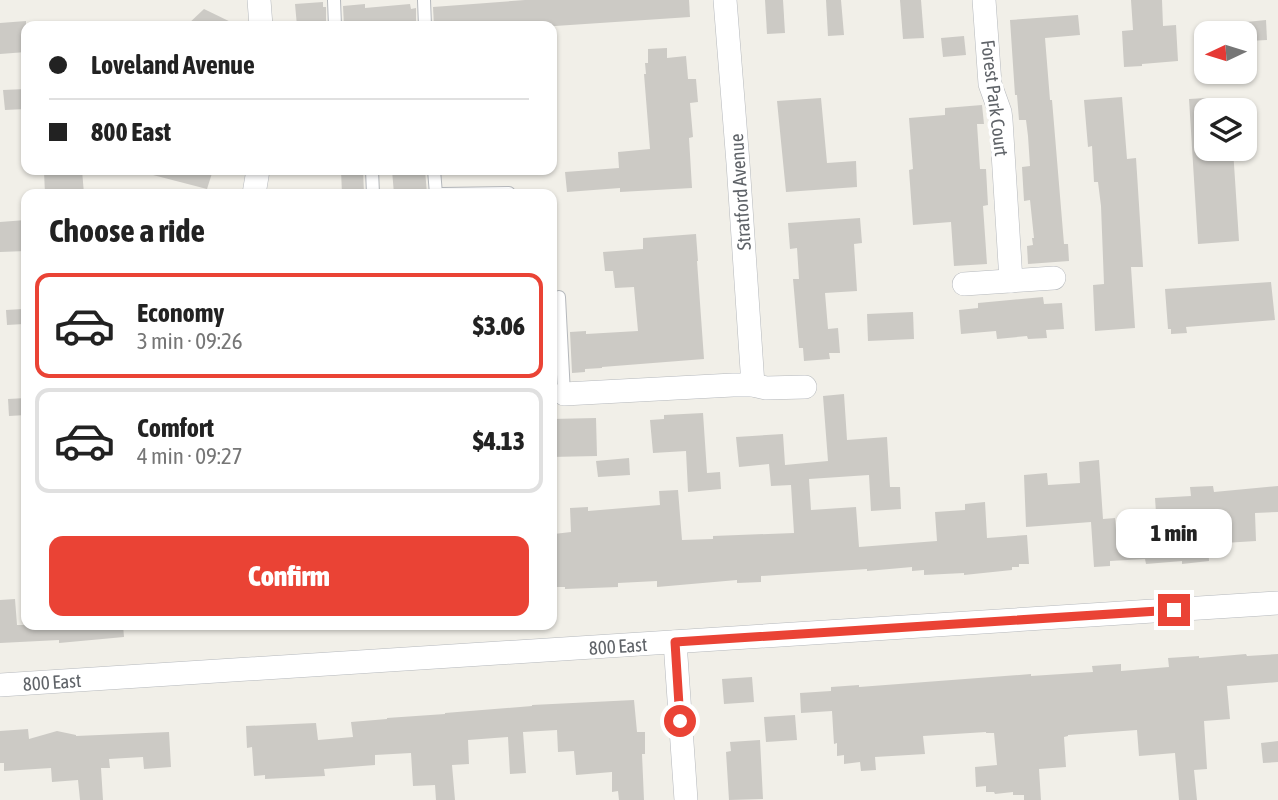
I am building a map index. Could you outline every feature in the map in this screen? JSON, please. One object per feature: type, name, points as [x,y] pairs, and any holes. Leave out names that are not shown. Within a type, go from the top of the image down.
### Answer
[{"type":"street","points":[[259,0],[261,21]]},
{"type":"street","name":"Stratford Avenue","points":[[725,0],[753,385]]},
{"type":"street","name":"Forest Park Court","points":[[985,0],[990,84],[1001,120],[1011,281]]},
{"type":"street","points":[[964,284],[1054,278]]},
{"type":"street","points":[[564,394],[753,385],[766,388],[805,387]]},
{"type":"street","name":"800 East","points":[[0,685],[1278,603]]},
{"type":"street","points":[[675,642],[686,800]]},
{"type":"lane","points":[[334,0],[335,21]]},
{"type":"lane","points":[[424,0],[425,21]]},
{"type":"lane","points":[[559,297],[564,394]]},
{"type":"building","points":[[525,0],[689,0],[690,17],[557,26],[557,21],[434,21],[433,7]]},
{"type":"building","points":[[765,0],[783,0],[785,33],[767,34]]},
{"type":"building","points":[[826,0],[841,0],[844,35],[828,36]]},
{"type":"building","points":[[900,0],[921,0],[924,38],[903,39]]},
{"type":"building","points":[[1131,0],[1162,0],[1163,26],[1176,25],[1178,61],[1124,67],[1122,31],[1133,30]]},
{"type":"building","points":[[323,2],[323,7],[326,7],[326,21],[297,21],[295,4]]},
{"type":"building","points":[[365,4],[365,8],[410,4],[411,9],[416,8],[416,21],[344,21],[343,6]]},
{"type":"building","points":[[204,9],[229,21],[191,21]]},
{"type":"building","points":[[1078,15],[1080,35],[1045,38],[1064,244],[1068,244],[1069,261],[1028,264],[1027,246],[1033,245],[1034,238],[1030,200],[1024,201],[1022,167],[1030,166],[1028,136],[1026,120],[1019,120],[1015,95],[1010,20]]},
{"type":"building","points":[[1266,20],[1267,40],[1257,41],[1256,21]]},
{"type":"building","points":[[21,21],[21,52],[0,54],[0,23]]},
{"type":"building","points":[[964,36],[966,55],[943,57],[941,38]]},
{"type":"building","points":[[667,48],[667,58],[686,56],[688,79],[696,79],[698,102],[690,103],[693,137],[689,138],[692,188],[620,192],[620,188],[567,192],[565,172],[619,168],[618,152],[650,149],[645,63],[648,63],[648,49]]},
{"type":"building","points":[[21,89],[21,109],[5,110],[3,90]]},
{"type":"building","points":[[1122,97],[1127,159],[1136,158],[1143,267],[1131,267],[1135,328],[1095,331],[1093,285],[1104,284],[1101,206],[1098,182],[1094,182],[1092,146],[1088,147],[1084,100]]},
{"type":"building","points":[[821,98],[827,163],[856,161],[857,187],[786,192],[777,101]]},
{"type":"building","points":[[1189,99],[1194,99],[1194,161],[1234,161],[1239,241],[1198,244]]},
{"type":"building","points":[[982,105],[984,124],[977,124],[980,169],[986,169],[988,205],[983,206],[987,264],[954,266],[951,222],[913,225],[909,118],[945,115],[945,108]]},
{"type":"building","points":[[44,175],[82,175],[84,189],[45,189]]},
{"type":"building","points":[[153,175],[211,175],[207,189]]},
{"type":"building","points":[[341,175],[363,175],[364,189],[342,189]]},
{"type":"building","points":[[392,175],[425,175],[427,189],[394,189]]},
{"type":"building","points":[[860,218],[862,243],[854,244],[857,291],[825,293],[828,329],[838,328],[840,353],[829,353],[830,359],[804,361],[803,348],[799,348],[793,279],[799,279],[797,248],[790,249],[788,223]]},
{"type":"building","points":[[21,220],[21,251],[0,252],[0,222]]},
{"type":"building","points":[[696,234],[704,359],[602,367],[572,373],[570,332],[586,331],[586,334],[638,331],[634,287],[615,288],[613,271],[605,271],[603,252],[643,249],[643,238]]},
{"type":"building","points":[[1271,282],[1275,320],[1186,327],[1187,333],[1171,334],[1171,329],[1168,329],[1165,289]]},
{"type":"building","points":[[1043,297],[1044,304],[1062,303],[1064,329],[1046,330],[1047,338],[1028,339],[1027,336],[997,339],[996,331],[961,334],[959,310],[978,308],[978,303]]},
{"type":"building","points":[[21,309],[21,324],[7,325],[6,310]]},
{"type":"building","points":[[913,312],[914,339],[868,341],[867,314]]},
{"type":"building","points":[[844,394],[847,440],[887,437],[890,487],[900,487],[901,509],[871,511],[869,475],[809,479],[811,510],[856,507],[859,547],[937,541],[935,512],[965,510],[965,504],[985,502],[987,538],[1027,535],[1029,564],[1019,564],[1019,567],[1012,567],[1012,570],[964,575],[924,575],[924,570],[912,571],[912,567],[761,576],[761,582],[737,583],[737,580],[657,587],[657,581],[618,583],[618,587],[557,587],[557,534],[571,532],[570,508],[588,507],[588,511],[660,505],[659,491],[678,490],[682,540],[794,533],[791,485],[771,486],[769,464],[739,467],[736,437],[783,434],[785,465],[828,461],[823,396]]},
{"type":"building","points":[[21,398],[21,415],[9,416],[8,399]]},
{"type":"building","points":[[703,413],[707,473],[720,472],[721,489],[688,492],[686,451],[653,453],[650,420],[664,419],[664,415]]},
{"type":"building","points":[[596,418],[597,456],[557,457],[557,419]]},
{"type":"building","points":[[629,458],[630,475],[598,477],[596,461]]},
{"type":"building","points":[[1099,460],[1103,519],[1115,518],[1116,530],[1157,527],[1155,498],[1191,496],[1190,487],[1213,486],[1214,492],[1278,486],[1278,512],[1255,513],[1256,541],[1208,544],[1209,561],[1146,564],[1145,559],[1110,561],[1110,566],[1094,567],[1091,522],[1026,527],[1024,475],[1047,473],[1048,485],[1080,483],[1079,462]]},
{"type":"building","points":[[15,599],[17,625],[21,625],[21,630],[123,630],[124,637],[59,643],[59,640],[0,643],[0,600]]},
{"type":"building","points":[[1278,654],[1278,682],[1227,686],[1230,719],[1204,721],[1207,769],[1194,770],[1197,800],[1179,800],[1175,753],[1139,756],[1137,730],[1064,737],[1066,767],[1039,769],[1041,800],[1024,800],[1024,795],[1013,795],[1013,792],[995,794],[986,792],[986,786],[976,787],[975,767],[997,765],[994,733],[923,736],[925,754],[875,757],[876,770],[861,771],[860,762],[844,764],[844,755],[837,756],[832,711],[801,713],[800,693],[831,691],[831,687],[1093,672],[1092,666],[1121,664],[1121,671],[1169,667],[1168,658]]},
{"type":"building","points":[[752,677],[754,702],[724,704],[722,679]]},
{"type":"building","points":[[634,700],[637,732],[645,732],[645,754],[642,754],[644,800],[619,800],[618,791],[612,792],[612,772],[576,775],[574,751],[558,752],[557,730],[523,732],[526,773],[510,774],[508,737],[468,740],[469,764],[452,765],[455,800],[436,800],[435,785],[413,786],[411,753],[375,755],[375,765],[324,769],[325,776],[265,779],[265,775],[254,776],[252,747],[247,748],[246,726],[316,723],[318,740],[353,737],[351,722],[532,705]]},
{"type":"building","points":[[795,715],[797,740],[766,742],[764,717]]},
{"type":"building","points":[[28,729],[29,739],[57,731],[76,736],[169,732],[171,767],[144,769],[143,757],[109,759],[110,768],[101,768],[103,800],[80,800],[78,780],[52,782],[51,768],[4,771],[4,763],[0,763],[0,731]]},
{"type":"building","points":[[760,740],[763,799],[729,800],[726,752],[731,751],[730,742]]},
{"type":"building","points":[[1278,741],[1278,762],[1263,763],[1261,743]]},
{"type":"route","points":[[680,721],[675,642],[1174,610]]}]
